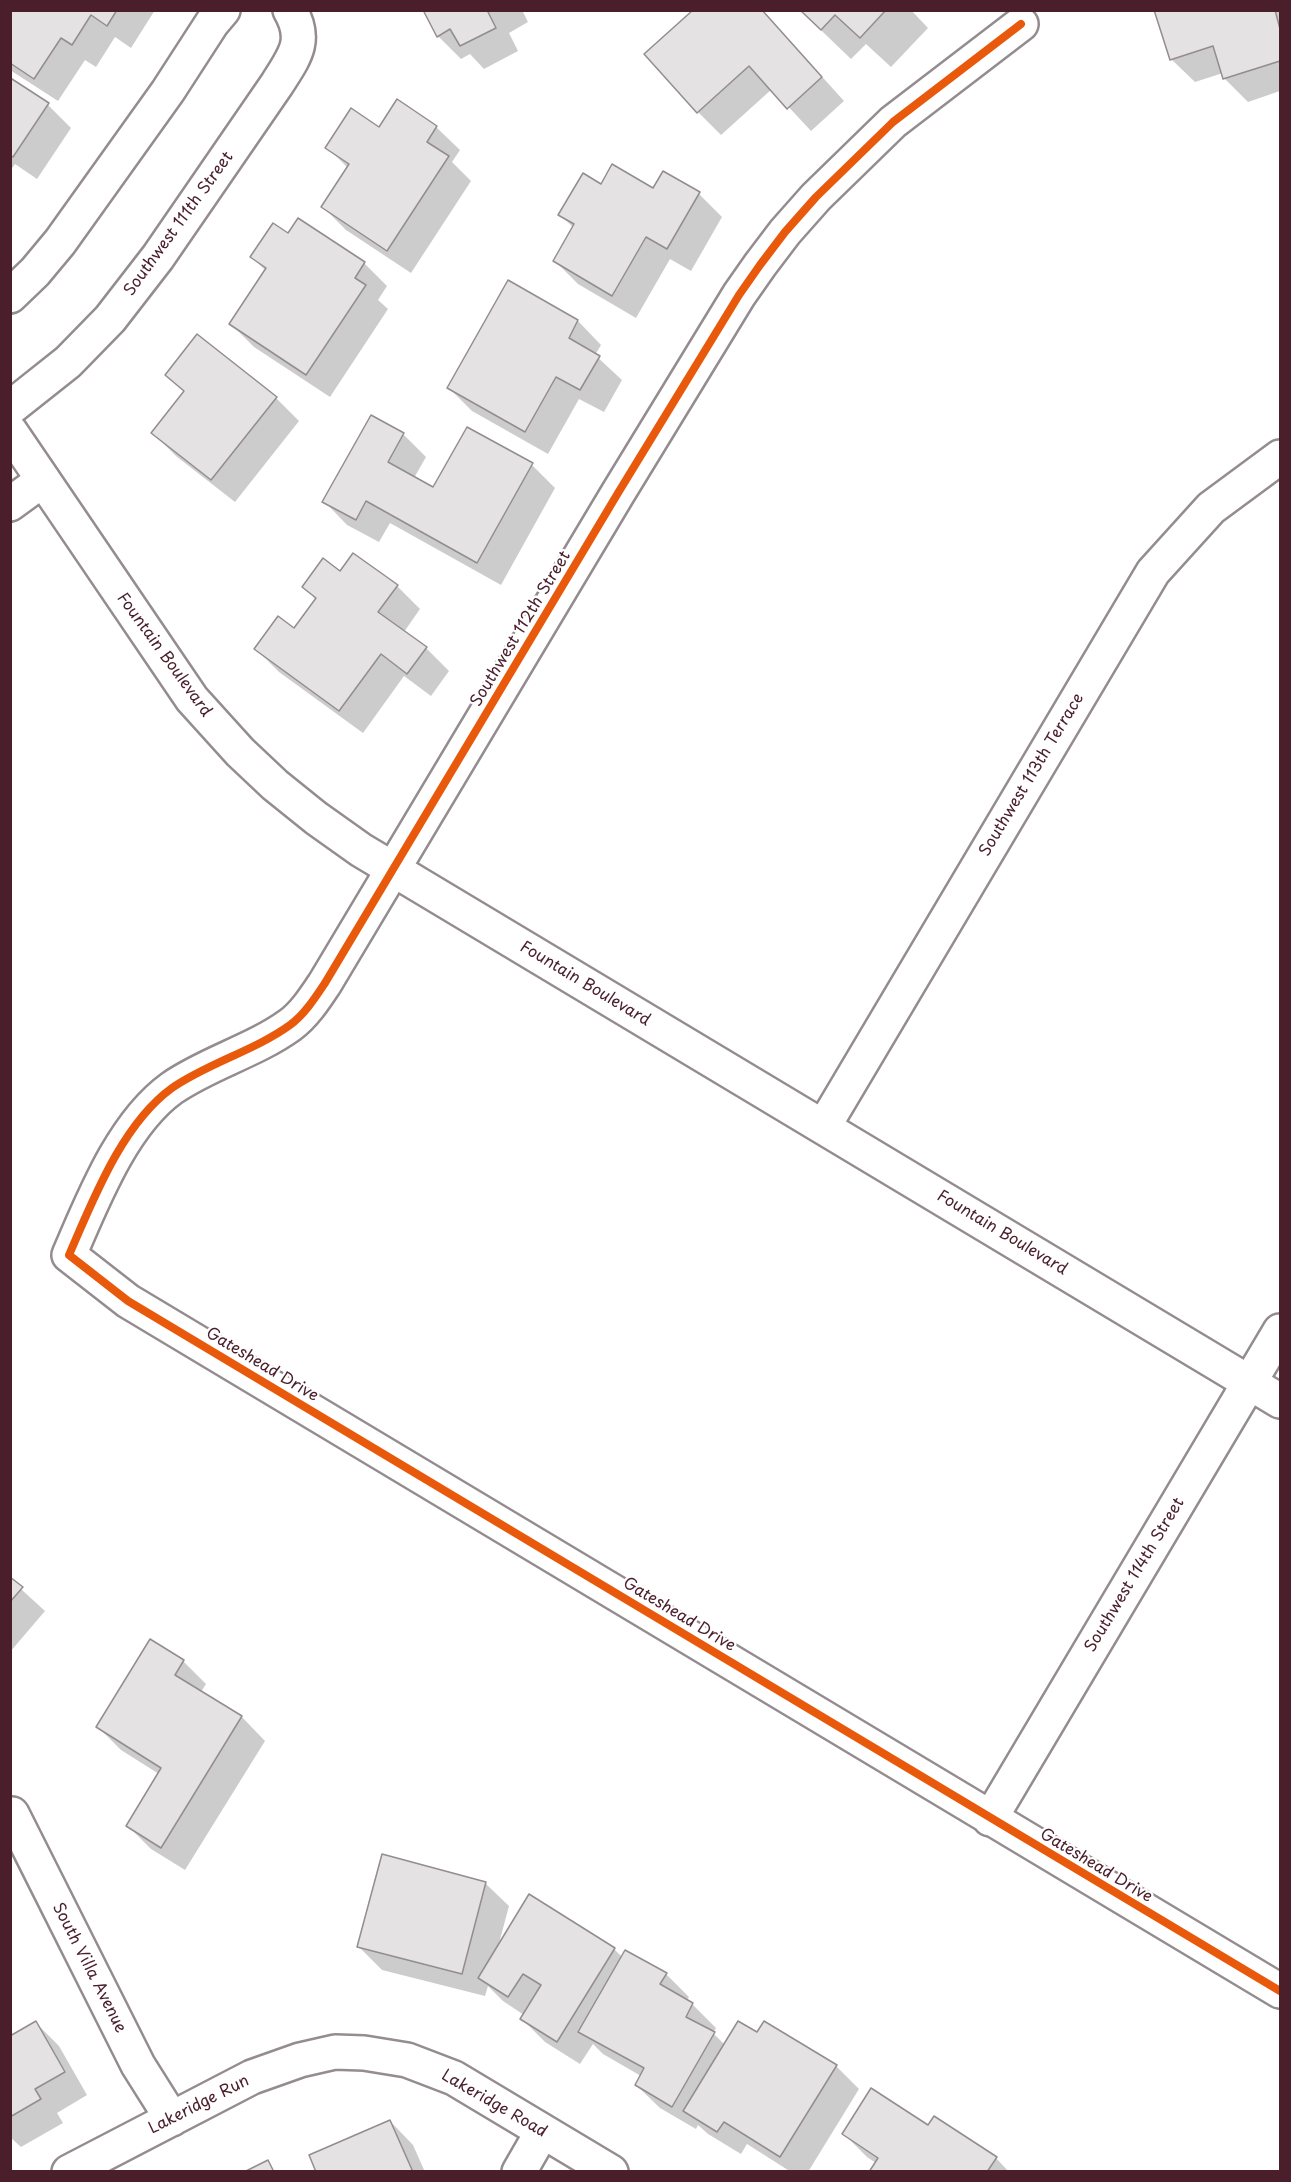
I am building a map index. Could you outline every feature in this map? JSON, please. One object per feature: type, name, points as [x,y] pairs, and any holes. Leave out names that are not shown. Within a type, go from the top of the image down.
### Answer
[{"type":"street","points":[[10,296],[35,272],[60,242],[223,10]]},
{"type":"street","name":"Southwest 111th Street","points":[[10,408],[68,362],[101,328],[158,257],[294,57],[300,39],[297,23],[290,10]]},
{"type":"street","name":"Southwest 112th Street","points":[[69,1255],[103,1177],[141,1119],[154,1104],[173,1088],[291,1024],[308,1007],[325,983],[739,295],[784,232],[816,197],[893,122],[1021,24]]},
{"type":"street","name":"Fountain Boulevard","points":[[10,431],[192,699],[240,752],[283,791],[343,837],[394,870],[1281,1401]]},
{"type":"street","name":"Southwest 113th Terrace","points":[[824,1126],[1153,572],[1211,508],[1281,457]]},
{"type":"street","points":[[10,504],[43,480]]},
{"type":"street","name":"Gateshead Drive","points":[[69,1255],[128,1301],[990,1819],[1281,1991]]},
{"type":"street","name":"Southwest 114th Street","points":[[990,1819],[1281,1331]]},
{"type":"street","name":"South Villa Avenue","points":[[12,1814],[138,2065],[172,2119]]},
{"type":"street","name":"Lakeridge Run","points":[[69,2172],[252,2077],[300,2060],[336,2052]]},
{"type":"street","name":"Lakeridge Road","points":[[336,2052],[364,2053],[407,2060],[454,2078],[611,2172]]},
{"type":"street","points":[[519,2172],[542,2132]]},
{"type":"building","points":[[10,10],[117,10],[107,26],[91,15],[72,45],[61,38],[34,79],[10,63]]},
{"type":"building","points":[[423,10],[487,10],[496,28],[460,46],[450,29],[437,37]]},
{"type":"building","points":[[693,10],[762,10],[822,77],[787,109],[749,66],[697,113],[644,54]]},
{"type":"building","points":[[800,10],[886,10],[860,38],[835,15],[821,30]]},
{"type":"building","points":[[1154,10],[1275,10],[1280,29],[1280,61],[1223,79],[1213,46],[1170,60]]},
{"type":"building","points":[[12,79],[49,103],[13,157],[10,155],[10,82]]},
{"type":"building","points":[[397,99],[437,126],[427,142],[449,156],[387,251],[321,207],[349,164],[325,148],[351,108],[379,127]]},
{"type":"building","points":[[612,164],[653,188],[663,171],[700,192],[667,249],[646,237],[612,296],[553,261],[574,224],[558,215],[583,173],[601,184]]},
{"type":"building","points":[[298,218],[365,262],[355,278],[366,285],[306,375],[229,324],[266,268],[250,257],[273,223],[288,233]]},
{"type":"building","points":[[508,280],[578,320],[569,338],[600,356],[580,390],[556,377],[525,432],[447,388]]},
{"type":"building","points":[[197,334],[277,397],[211,480],[151,433],[184,391],[165,375]]},
{"type":"building","points":[[371,415],[404,433],[388,462],[433,487],[467,427],[533,463],[477,563],[366,501],[356,520],[322,502]]},
{"type":"building","points":[[353,553],[398,585],[378,612],[427,647],[407,674],[381,654],[339,711],[254,649],[278,616],[294,628],[316,598],[302,587],[323,558],[340,571]]},
{"type":"building","points":[[10,1577],[23,1587],[10,1602]]},
{"type":"building","points":[[150,1639],[184,1660],[175,1675],[242,1716],[161,1848],[126,1826],[161,1768],[96,1727]]},
{"type":"building","points":[[382,1854],[486,1882],[462,1974],[357,1947]]},
{"type":"building","points":[[529,1894],[615,1948],[557,2042],[520,2019],[541,1985],[523,1974],[508,1997],[478,1978]]},
{"type":"building","points":[[625,1950],[667,1973],[660,1984],[693,2003],[686,2017],[715,2032],[672,2107],[635,2085],[644,2068],[578,2032]]},
{"type":"building","points":[[36,2021],[65,2072],[35,2089],[41,2099],[10,2117],[10,2036]]},
{"type":"building","points":[[738,2021],[757,2032],[764,2021],[837,2065],[780,2157],[724,2122],[717,2132],[683,2111]]},
{"type":"building","points":[[871,2088],[928,2125],[934,2116],[997,2157],[987,2172],[869,2172],[878,2158],[842,2134]]},
{"type":"building","points":[[390,2120],[413,2172],[316,2172],[309,2155]]},
{"type":"building","points":[[268,2160],[274,2172],[244,2172]]},
{"type":"cycle path","points":[[1021,24],[893,122],[816,197],[785,232],[739,295],[325,983],[305,1011],[290,1025],[186,1079],[154,1103],[138,1122],[111,1164],[69,1255],[128,1301],[1280,1991]]}]
